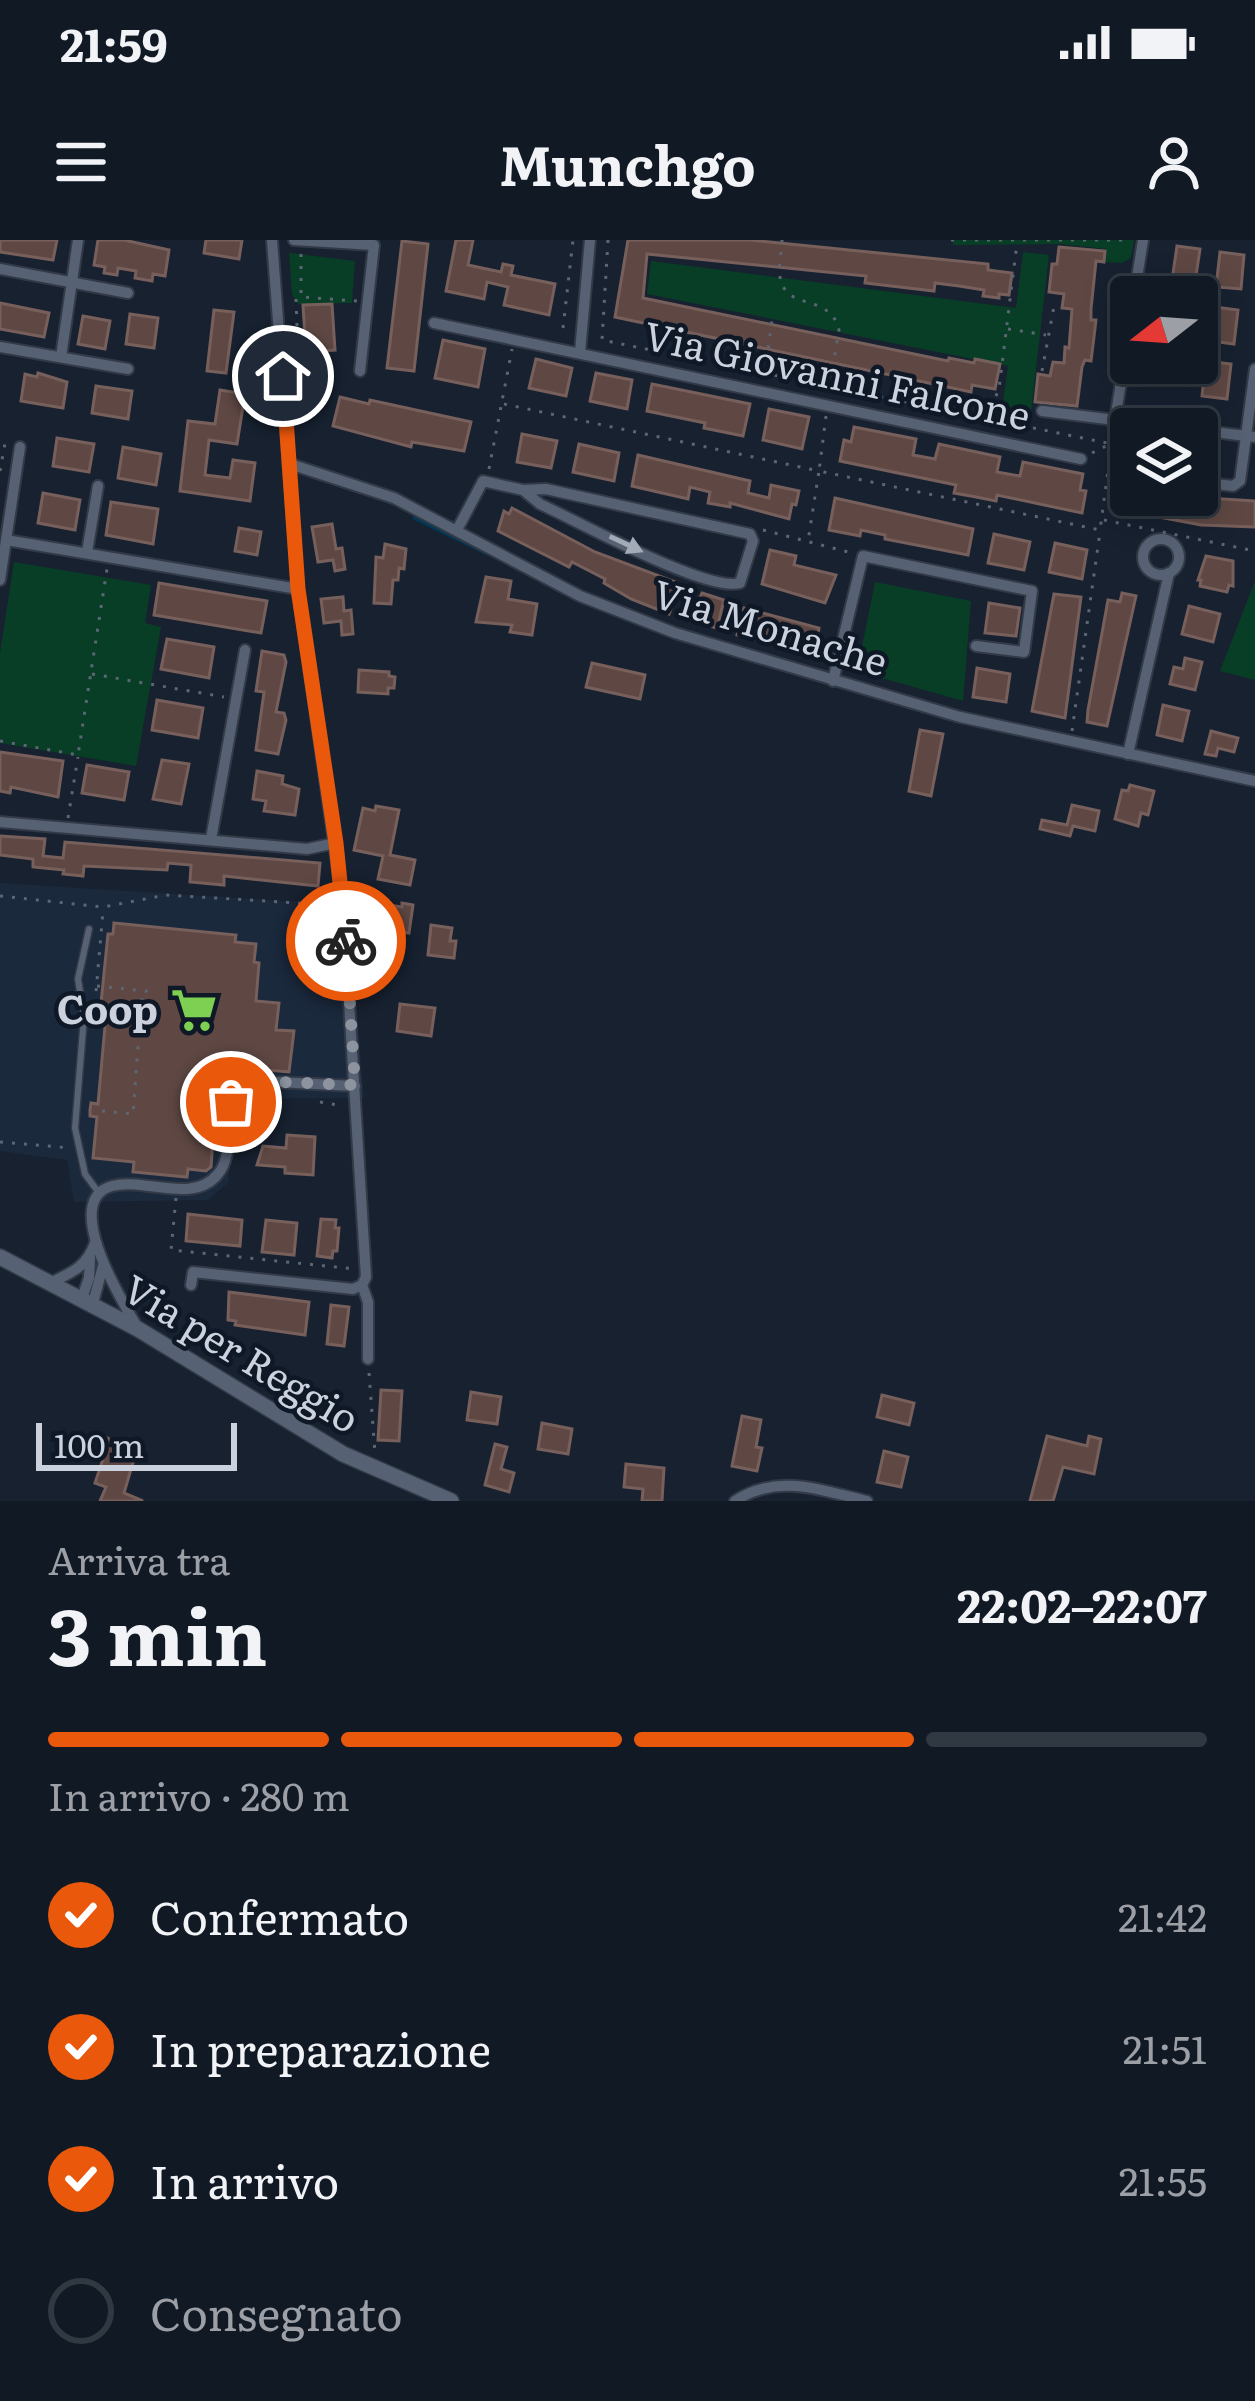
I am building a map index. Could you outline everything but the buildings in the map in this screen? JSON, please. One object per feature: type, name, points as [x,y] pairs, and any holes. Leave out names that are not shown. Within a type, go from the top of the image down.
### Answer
[{"type":"main road","name":"Via per Reggio","points":[[0,1257],[138,1329],[376,1471],[451,1501]]},
{"type":"street","points":[[61,357],[78,240]]},
{"type":"street","points":[[272,240],[298,589],[343,906],[368,1359]]},
{"type":"street","points":[[297,240],[375,243],[360,370]]},
{"type":"street","points":[[580,352],[590,240]]},
{"type":"street","points":[[1137,276],[1143,240]]},
{"type":"street","points":[[0,269],[128,293]]},
{"type":"street","name":"Via Giovanni Falcone","points":[[434,323],[1081,459]]},
{"type":"street","points":[[0,347],[128,369]]},
{"type":"street","points":[[1218,484],[1233,486],[1240,481],[1251,436],[1255,369]]},
{"type":"street","points":[[1042,411],[1110,419]]},
{"type":"street","points":[[1218,432],[1251,436]]},
{"type":"street","points":[[0,580],[20,447]]},
{"type":"street","name":"Via Monache","points":[[290,464],[394,498],[580,596],[675,633],[960,717],[1255,781]]},
{"type":"street","points":[[457,530],[483,481],[546,490],[749,534],[753,542],[740,584],[728,587],[681,570],[540,504],[523,490]]},
{"type":"street","points":[[87,552],[98,486]]},
{"type":"street","points":[[6,540],[298,589]]},
{"type":"street","points":[[833,681],[862,556],[1032,591],[1024,652],[976,646]]},
{"type":"street","points":[[1128,754],[1169,573]]},
{"type":"street","points":[[211,838],[245,650]]},
{"type":"street","points":[[0,822],[307,849],[336,843]]},
{"type":"street","points":[[88,1301],[93,1208],[99,1193],[112,1185],[196,1188],[218,1176],[225,1160],[231,1102],[240,1086],[257,1081],[355,1085]]},
{"type":"street","points":[[94,1243],[138,1329]]},
{"type":"street","points":[[52,1282],[90,1258]]},
{"type":"street","points":[[88,1301],[103,1264]]},
{"type":"street","points":[[191,1285],[193,1272],[352,1289],[362,1286]]},
{"type":"street","points":[[735,1501],[765,1485],[792,1484],[867,1501]]},
{"type":"lane","points":[[89,929],[78,980],[84,1018],[75,1128],[85,1174],[99,1193]]},
{"type":"path","points":[[297,240],[302,296]]},
{"type":"path","points":[[563,328],[573,240]]},
{"type":"path","points":[[608,240],[602,340],[1112,444],[1081,459]]},
{"type":"path","points":[[951,240],[1124,240]]},
{"type":"path","points":[[991,406],[999,389],[1017,241]]},
{"type":"path","points":[[299,386],[296,298],[368,302]]},
{"type":"path","points":[[1042,370],[1055,301]]},
{"type":"path","points":[[765,374],[772,320]]},
{"type":"path","points":[[1006,329],[1048,336]]},
{"type":"path","points":[[483,481],[491,466],[514,339]]},
{"type":"path","points":[[504,404],[819,471],[808,542]]},
{"type":"path","points":[[0,471],[5,442]]},
{"type":"path","points":[[1102,519],[1255,550]]},
{"type":"path","points":[[749,534],[766,530],[862,556]]},
{"type":"path","points":[[1070,741],[1100,530]]},
{"type":"path","points":[[67,827],[109,555]]},
{"type":"path","points":[[90,674],[237,699]]},
{"type":"path","points":[[0,741],[78,755]]},
{"type":"path","points":[[0,896],[103,907],[166,895],[343,906]]},
{"type":"path","points":[[97,986],[155,992]]},
{"type":"path","points":[[102,1112],[133,1114],[142,991]]},
{"type":"path","points":[[320,1102],[345,1106]]},
{"type":"path","points":[[0,1142],[65,1148]]},
{"type":"path","points":[[176,1196],[172,1250],[355,1270]]},
{"type":"path","points":[[368,1359],[376,1471]]},
{"type":"shaded area","points":[[0,883],[348,905],[364,1098],[235,1099],[228,1183],[208,1200],[74,1202],[67,1160],[0,1151]]},
{"type":"green space","points":[[953,240],[1134,240],[1131,258],[1122,263],[1105,262],[1106,249],[1060,244],[953,245]]},
{"type":"green space","points":[[1023,252],[1049,255],[1030,421],[1001,417],[1008,366],[647,294],[651,261],[1016,308]]},
{"type":"green space","points":[[289,253],[355,261],[352,303],[298,304],[292,294]]},
{"type":"green space","points":[[14,562],[151,585],[145,623],[161,627],[136,766],[0,743],[0,653]]},
{"type":"green space","points":[[1255,581],[1255,680],[1220,671]]},
{"type":"green space","points":[[875,582],[971,601],[963,701],[857,671]]},
{"type":"waterway","points":[[415,518],[487,553]]},
{"type":"way so far","points":[[231,1102],[240,1086],[257,1081],[355,1085],[346,941]]},
{"type":"place","name":"Coop","points":[[194,1010]]},
{"type":"route","points":[[283,376],[298,589],[346,941]]}]
